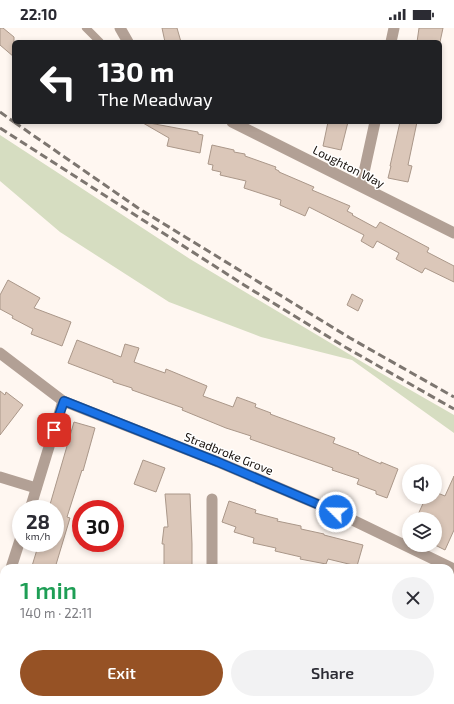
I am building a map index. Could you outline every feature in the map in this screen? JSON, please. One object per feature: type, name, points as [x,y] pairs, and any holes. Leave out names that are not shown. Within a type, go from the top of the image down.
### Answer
[{"type":"street","points":[[120,28],[127,40]]},
{"type":"street","points":[[391,40],[394,28]]},
{"type":"street","name":"Loughton Way","points":[[236,124],[454,233]]},
{"type":"street","points":[[361,186],[375,124]]},
{"type":"street","name":"Stradbroke Grove","points":[[0,353],[64,401],[218,462],[336,512],[444,564]]},
{"type":"street","points":[[33,500],[64,401]]},
{"type":"street","points":[[0,477],[36,488]]},
{"type":"street","points":[[212,499],[212,564]]},
{"type":"street","points":[[12,564],[16,552]]},
{"type":"lane","points":[[86,28],[98,40]]},
{"type":"green space","points":[[0,135],[190,259],[454,415],[454,433],[352,360],[261,337],[169,302],[60,232],[0,181]]},
{"type":"building","points":[[0,28],[3,28],[14,37],[14,40],[12,40],[12,55],[0,45]]},
{"type":"building","points":[[162,28],[177,28],[180,40],[165,40]]},
{"type":"building","points":[[419,28],[443,28],[440,40],[417,40]]},
{"type":"building","points":[[145,124],[155,124],[198,132],[198,134],[203,135],[200,153],[167,146],[169,138]]},
{"type":"building","points":[[328,124],[348,124],[341,150],[323,146]]},
{"type":"building","points":[[400,124],[417,124],[408,165],[412,166],[408,182],[388,178]]},
{"type":"building","points":[[212,145],[234,150],[234,152],[245,154],[245,156],[276,167],[275,169],[279,172],[314,187],[312,190],[350,206],[347,211],[376,228],[380,222],[429,248],[427,252],[454,266],[454,282],[425,268],[422,273],[396,259],[399,253],[377,241],[373,248],[361,241],[364,235],[309,207],[305,216],[280,205],[281,200],[244,188],[246,181],[220,175],[221,172],[212,170],[213,165],[208,164]]},
{"type":"building","points":[[8,280],[40,298],[34,308],[71,322],[62,346],[31,334],[33,329],[12,318],[13,316],[0,309],[0,295]]},
{"type":"building","points":[[352,294],[363,300],[358,311],[347,305]]},
{"type":"building","points":[[77,340],[121,357],[125,344],[139,348],[134,362],[165,373],[166,369],[207,386],[203,396],[233,407],[237,397],[256,404],[255,407],[271,413],[270,414],[335,438],[333,443],[359,453],[358,454],[381,464],[381,462],[398,469],[387,498],[376,494],[376,491],[357,484],[359,479],[332,470],[333,468],[250,439],[251,436],[226,428],[182,410],[183,408],[132,390],[132,388],[113,382],[113,380],[68,363]]},
{"type":"building","points":[[0,391],[5,395],[6,392],[23,405],[0,435]]},
{"type":"building","points":[[74,422],[95,428],[83,471],[82,470],[67,517],[70,518],[64,538],[64,500],[51,500]]},
{"type":"building","points":[[143,460],[165,468],[156,492],[134,484]]},
{"type":"building","points":[[454,476],[454,530],[445,550],[442,548],[442,512],[419,512],[423,504],[442,504],[442,495],[445,496]]},
{"type":"building","points":[[165,494],[190,494],[192,564],[164,564],[164,544],[162,544],[164,527],[168,527]]},
{"type":"building","points":[[229,501],[256,510],[255,513],[278,519],[277,521],[301,526],[301,529],[363,545],[358,564],[349,564],[328,559],[326,564],[300,559],[301,557],[275,551],[276,548],[253,543],[254,538],[234,532],[236,527],[222,522]]},
{"type":"building","points":[[36,552],[60,552],[56,564],[33,564]]},
{"type":"railway","points":[[0,112],[12,121]]},
{"type":"railway","points":[[17,124],[138,208],[350,338],[454,397]]},
{"type":"railway","points":[[0,128],[244,285],[345,347],[454,409]]},
{"type":"route","points":[[54,430],[64,401],[218,462],[336,512]]}]
